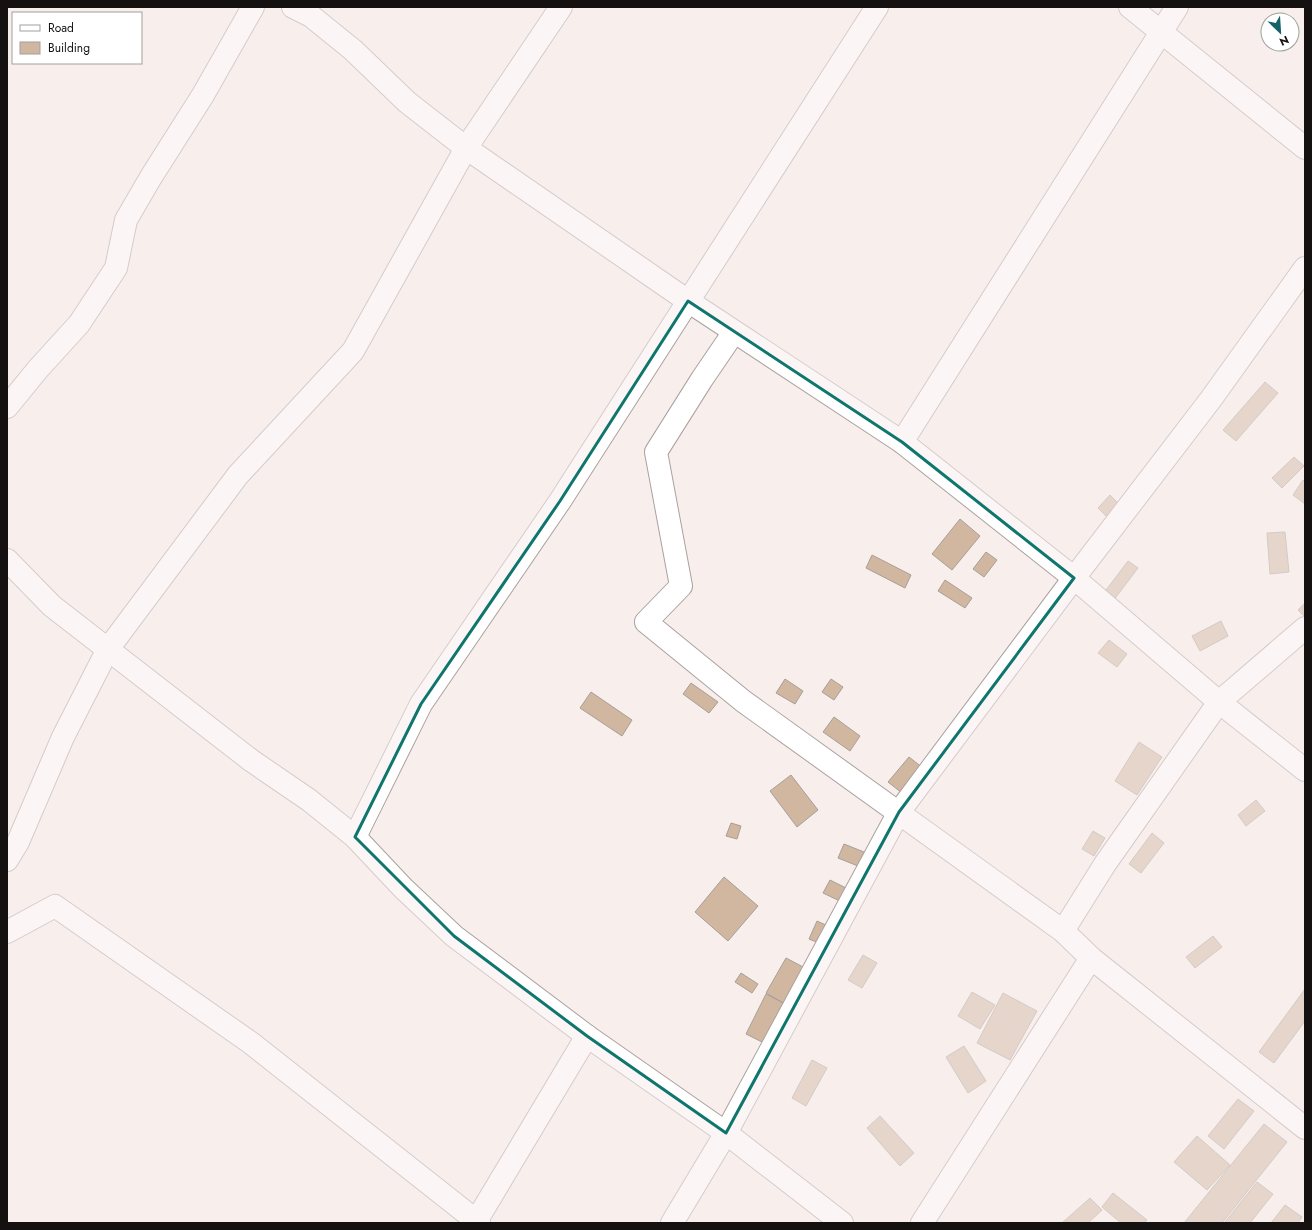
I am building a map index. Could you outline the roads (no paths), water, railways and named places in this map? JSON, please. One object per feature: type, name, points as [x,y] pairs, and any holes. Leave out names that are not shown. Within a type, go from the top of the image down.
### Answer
[{"type":"street","points":[[7,407],[38,369],[79,324],[116,268],[126,220],[151,177],[203,95],[253,7]]},
{"type":"street","points":[[293,7],[311,16],[353,50],[407,102],[466,148],[688,301],[902,442],[1074,578],[1219,702],[1305,770]]},
{"type":"street","points":[[7,860],[18,842],[63,737],[108,649],[238,474],[353,351],[466,148],[561,7]]},
{"type":"street","points":[[354,837],[421,704],[560,501],[877,7]]},
{"type":"street","points":[[1130,7],[1305,148]]},
{"type":"street","points":[[902,442],[1177,7]]},
{"type":"street","points":[[672,1223],[726,1133],[899,812],[1074,578],[1212,399],[1305,268]]},
{"type":"street","points":[[734,332],[702,379],[656,452],[681,586],[646,622],[743,701],[1063,931],[1091,958],[1305,1128]]},
{"type":"street","points":[[7,560],[52,606],[252,761],[309,800],[354,837],[403,888],[454,936],[587,1036],[726,1133],[842,1223]]},
{"type":"street","points":[[1063,931],[1105,864],[1219,702],[1305,628]]},
{"type":"street","points":[[7,932],[55,906],[251,1044],[477,1222],[587,1036]]},
{"type":"street","points":[[922,1223],[1091,958]]}]
